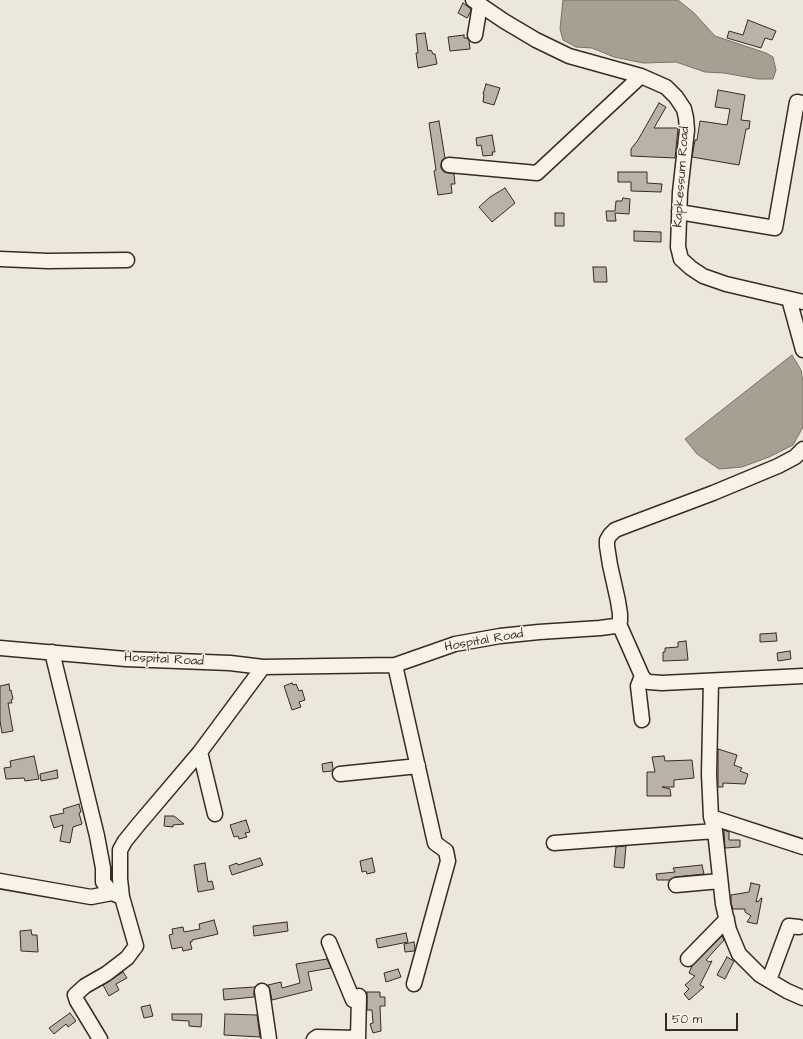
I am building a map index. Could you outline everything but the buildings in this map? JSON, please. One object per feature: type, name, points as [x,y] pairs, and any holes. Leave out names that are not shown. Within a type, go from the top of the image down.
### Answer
[{"type":"street","points":[[475,36],[477,2]]},
{"type":"street","name":"Kapkessum Road","points":[[477,2],[504,21],[536,40],[570,56],[641,76],[666,87],[676,97],[684,109],[686,118],[687,130],[680,192],[678,247],[682,259],[691,268],[703,276],[726,284],[796,301]]},
{"type":"street","points":[[449,165],[537,173],[641,76]]},
{"type":"street","points":[[679,212],[775,228],[797,102],[803,104]]},
{"type":"street","points":[[0,259],[48,261],[127,260]]},
{"type":"street","points":[[796,301],[803,350]]},
{"type":"street","points":[[803,449],[795,457],[778,466],[713,493],[615,530],[607,540],[606,546],[618,601],[620,614],[619,624],[642,676],[646,681],[653,683],[803,676]]},
{"type":"street","name":"Hospital Road","points":[[0,648],[126,659],[230,663],[262,667],[395,665],[455,644],[470,641],[531,632],[600,628],[619,624]]},
{"type":"street","points":[[52,652],[97,836],[103,868],[103,882],[117,895],[136,946],[127,958],[106,974],[85,986],[75,995],[77,1001],[100,1039]]},
{"type":"street","points":[[395,665],[435,843],[446,851],[448,861],[414,984]]},
{"type":"street","points":[[117,895],[120,879],[120,850],[125,841],[200,752],[262,667]]},
{"type":"street","points":[[642,676],[638,686],[642,720]]},
{"type":"street","points":[[711,681],[709,774],[720,881],[723,904],[729,930],[739,954],[760,975],[787,991],[803,998]]},
{"type":"street","points":[[200,752],[215,814]]},
{"type":"street","points":[[340,774],[418,766]]},
{"type":"street","points":[[554,843],[713,824],[803,847]]},
{"type":"street","points":[[676,885],[720,881]]},
{"type":"street","points":[[0,882],[91,897],[117,895]]},
{"type":"street","points":[[688,959],[727,919]]},
{"type":"street","points":[[769,980],[789,926],[799,926]]},
{"type":"street","points":[[314,1039],[317,1037],[358,1038],[359,999],[354,1000],[329,942]]},
{"type":"street","points":[[262,991],[269,1039]]},
{"type":"shaded area","points":[[563,0],[678,0],[694,13],[715,36],[766,53],[773,57],[776,70],[773,79],[758,79],[724,73],[705,72],[676,62],[643,63],[614,57],[592,48],[576,47],[563,40],[560,29]]},
{"type":"shaded area","points":[[792,355],[801,370],[803,382],[803,427],[793,445],[769,457],[742,467],[719,469],[697,454],[685,439]]}]
